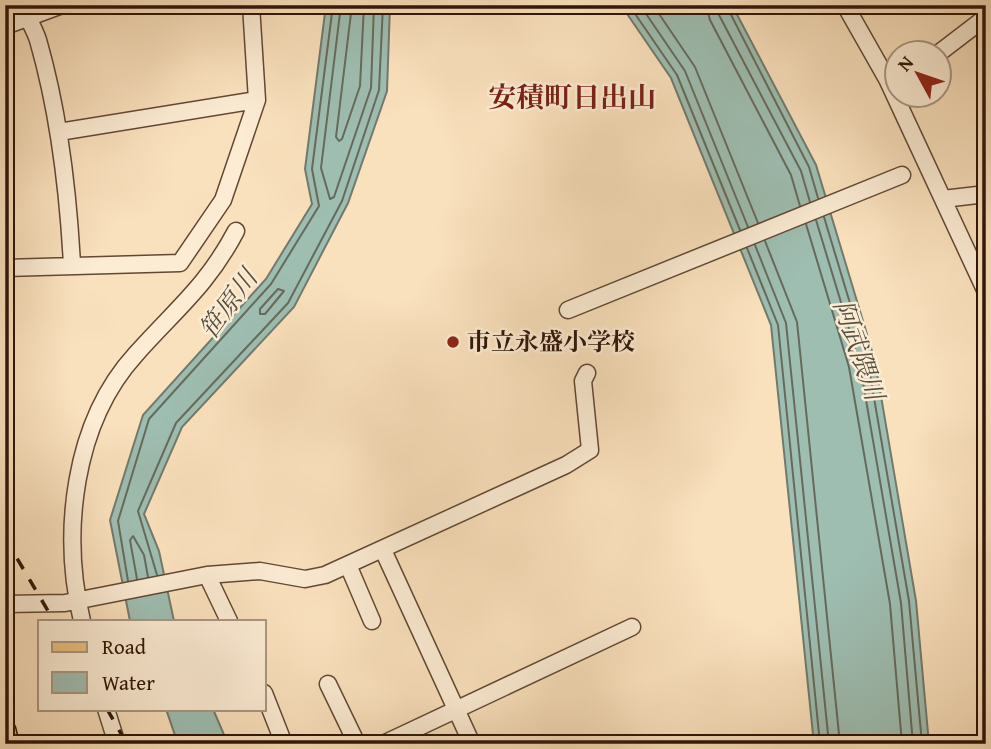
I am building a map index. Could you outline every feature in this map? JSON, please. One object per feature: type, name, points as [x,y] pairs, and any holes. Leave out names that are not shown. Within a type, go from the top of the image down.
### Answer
[{"type":"main road","points":[[5,731],[8,744]]},
{"type":"street","points":[[5,26],[25,12],[62,5]]},
{"type":"street","points":[[5,268],[180,263],[223,200],[257,100],[251,5]]},
{"type":"street","points":[[845,5],[883,63]]},
{"type":"street","points":[[25,12],[37,37],[59,132],[69,200],[72,265]]},
{"type":"street","points":[[953,42],[986,17]]},
{"type":"street","points":[[59,132],[257,100]]},
{"type":"street","points":[[905,108],[986,292]]},
{"type":"street","points":[[568,310],[902,175]]},
{"type":"street","points":[[943,199],[986,194]]},
{"type":"street","points":[[82,620],[75,507],[85,446],[97,413],[109,390],[136,354],[204,285],[236,231]]},
{"type":"street","points":[[5,604],[52,604],[81,600],[203,576],[260,572],[305,579],[348,565],[566,465],[590,450],[583,381],[587,373]]},
{"type":"street","points":[[383,550],[472,744]]},
{"type":"street","points":[[348,565],[372,621]]},
{"type":"street","points":[[203,576],[228,620]]},
{"type":"street","points":[[383,744],[632,627]]},
{"type":"street","points":[[328,684],[357,744]]},
{"type":"street","points":[[269,691],[284,742]]},
{"type":"street","points":[[106,710],[117,744]]},
{"type":"water","points":[[326,5],[390,5],[387,91],[348,203],[294,307],[182,427],[144,514],[159,551],[174,620],[130,620],[110,520],[143,415],[266,279],[312,204],[305,169]]},
{"type":"water","name":"阿武隈川","points":[[621,5],[732,5],[816,165],[875,361],[916,601],[929,744],[814,744],[771,325],[671,78]]},
{"type":"water","points":[[166,710],[213,710],[228,744],[178,744]]},
{"type":"railway","points":[[5,538],[53,620]]},
{"type":"railway","points":[[108,710],[127,744]]},
{"type":"place","name":"市立永盛小学校","points":[[453,342]]},
{"type":"district","name":"安積町日出山","points":[[572,97]]},
{"type":"water label","name":"笹原川","points":[[228,304]]}]
